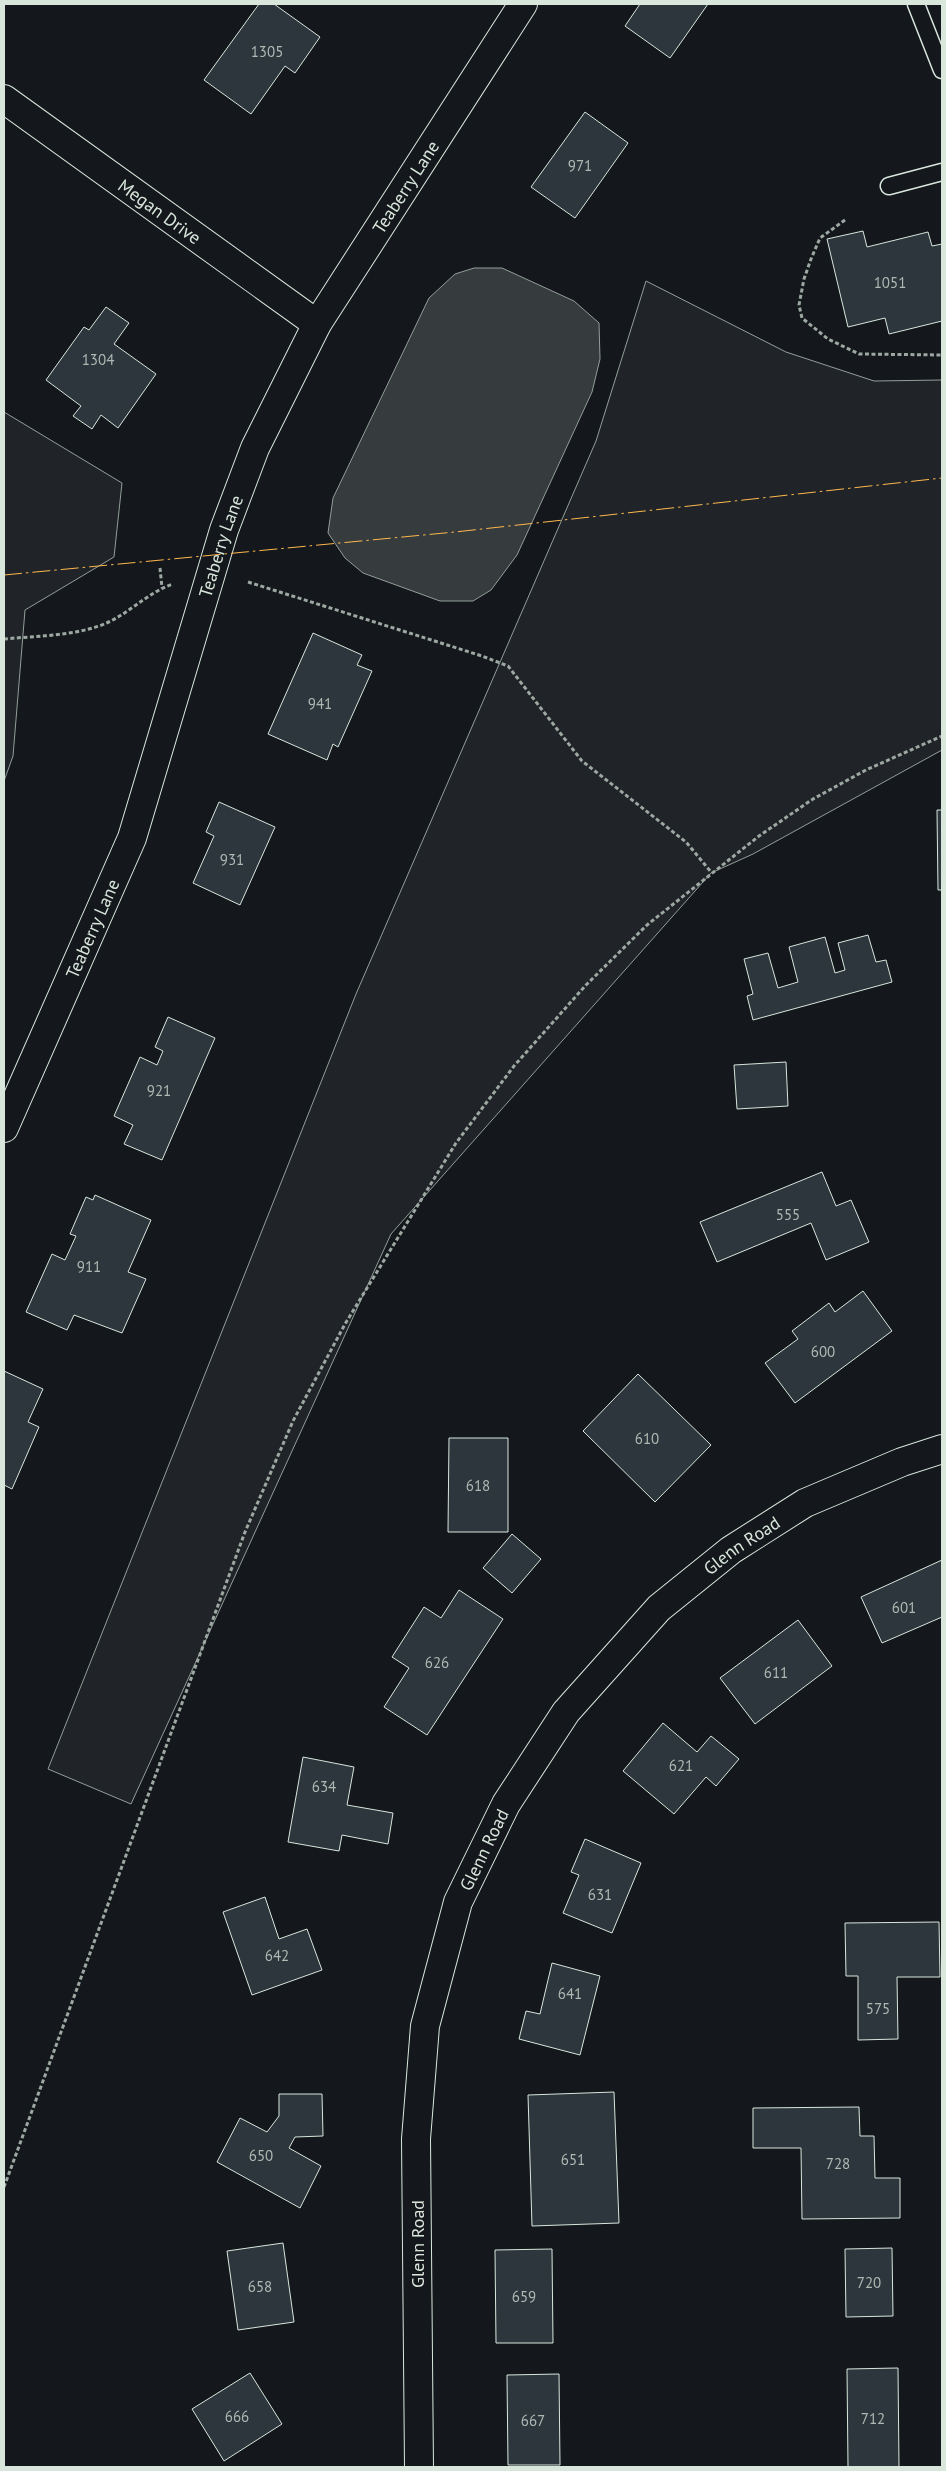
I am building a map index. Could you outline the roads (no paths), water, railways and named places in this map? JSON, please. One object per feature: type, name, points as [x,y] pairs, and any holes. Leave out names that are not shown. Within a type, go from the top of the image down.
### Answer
[{"type":"street","name":"Teaberry Lane","points":[[4,1128],[132,838],[224,530],[255,448],[317,324],[523,4]]},
{"type":"street","name":"Megan Drive","points":[[4,99],[317,324]]},
{"type":"street","name":"Glenn Road","points":[[419,2467],[416,2139],[425,2026],[458,1902],[506,1804],[566,1712],[659,1608],[731,1550],[805,1503],[902,1462],[942,1449]]},
{"type":"lane","points":[[916,4],[942,70]]},
{"type":"lane","points":[[889,186],[942,172]]}]
